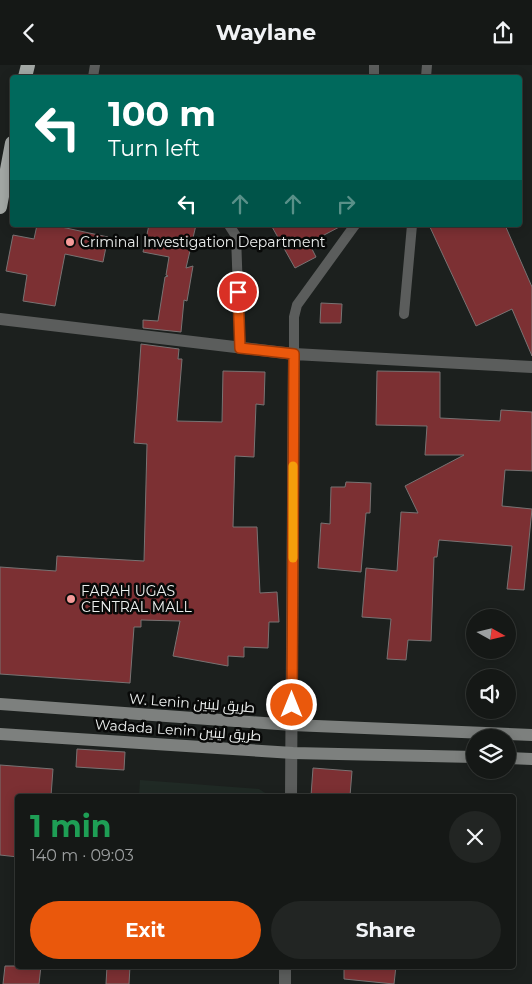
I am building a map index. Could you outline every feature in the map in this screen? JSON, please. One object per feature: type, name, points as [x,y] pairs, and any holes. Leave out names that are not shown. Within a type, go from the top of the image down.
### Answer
[{"type":"highway","points":[[0,207],[10,154]]},
{"type":"main road","name":"W. Lenin طريق لينين","points":[[0,704],[292,725],[532,735]]},
{"type":"main road","name":"Wadada Lenin طريق لينين","points":[[0,734],[293,753],[466,757]]},
{"type":"main road","points":[[516,758],[532,759]]},
{"type":"street","points":[[0,319],[294,354],[532,367]]},
{"type":"street","points":[[291,794],[293,753],[294,354]]},
{"type":"street","points":[[285,969],[285,984]]},
{"type":"lane","points":[[230,227],[236,236],[240,348]]},
{"type":"lane","points":[[294,354],[294,317],[297,305],[354,227]]},
{"type":"lane","points":[[404,314],[412,227]]},
{"type":"shaded area","points":[[140,780],[259,789],[267,794],[139,794]]},
{"type":"building","points":[[37,227],[61,227],[108,237],[103,262],[65,254],[55,306],[23,301],[27,275],[6,271],[13,235],[34,239]]},
{"type":"building","points":[[149,227],[196,227],[186,268],[193,266],[187,301],[184,300],[181,332],[143,328],[143,320],[158,321],[165,277],[168,276],[166,275],[169,257],[143,252]]},
{"type":"building","points":[[272,227],[339,227],[309,243],[316,257],[295,268]]},
{"type":"building","points":[[430,227],[506,227],[532,287],[532,356],[512,309],[476,326]]},
{"type":"building","points":[[321,303],[342,304],[341,323],[320,323]]},
{"type":"building","points":[[141,344],[179,349],[178,359],[182,359],[177,421],[222,422],[223,371],[265,372],[264,405],[256,404],[254,457],[235,456],[233,527],[257,527],[260,593],[277,592],[279,622],[269,622],[268,648],[244,647],[244,657],[228,656],[228,666],[173,656],[180,621],[141,620],[141,627],[134,627],[130,683],[0,674],[0,567],[56,571],[57,556],[144,561],[147,444],[134,443]]},
{"type":"building","points":[[377,371],[440,372],[440,418],[500,421],[501,410],[532,412],[532,471],[505,470],[502,506],[532,509],[524,590],[507,589],[512,546],[439,540],[437,557],[434,557],[431,641],[408,640],[406,660],[387,659],[391,619],[362,617],[366,568],[397,571],[401,512],[418,513],[405,486],[464,455],[425,455],[427,426],[376,425]]},
{"type":"building","points":[[346,482],[371,483],[370,513],[366,513],[361,572],[318,568],[321,523],[330,524],[331,487],[345,487]]},
{"type":"building","points":[[77,749],[125,752],[124,770],[76,767]]},
{"type":"building","points":[[0,765],[53,769],[51,794],[15,794],[15,857],[0,855]]},
{"type":"building","points":[[313,768],[352,771],[350,794],[311,794]]},
{"type":"building","points":[[5,966],[15,966],[15,969],[41,969],[39,984],[3,984]]},
{"type":"building","points":[[107,969],[130,969],[129,984],[106,984]]},
{"type":"building","points":[[344,969],[396,969],[394,984],[344,979]]},
{"type":"slow traffic","points":[[293,466],[293,558]]},
{"type":"place","name":"Criminal Investigation Department","points":[[70,242]]},
{"type":"place","name":"FARAH UGAS CENTRAL MALL","points":[[71,599]]},
{"type":"route","points":[[238,292],[240,348],[294,354],[292,705]]}]
